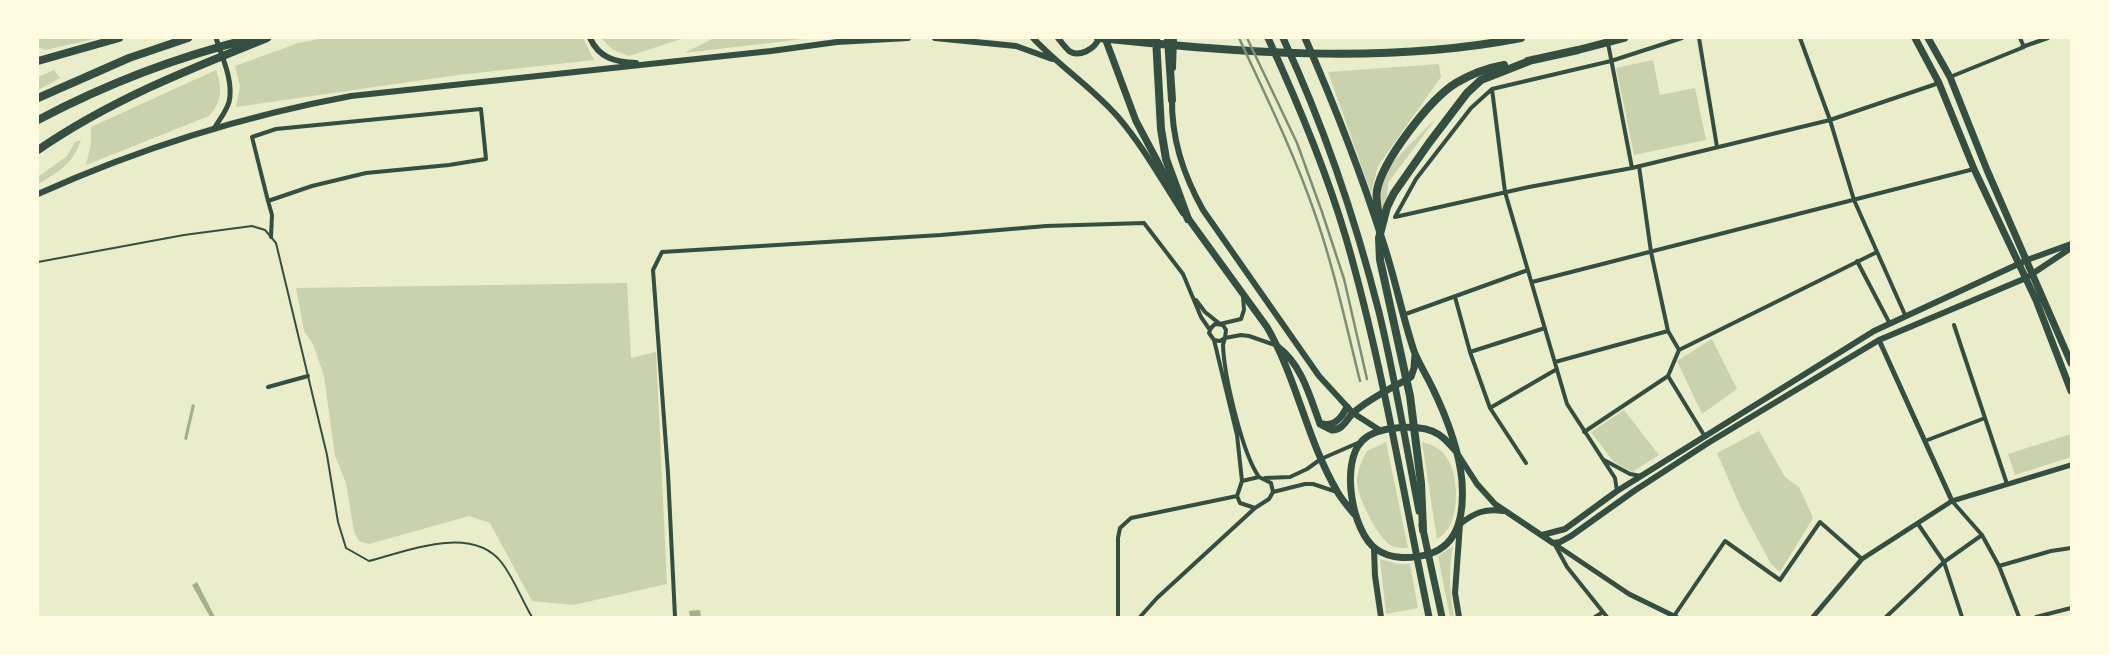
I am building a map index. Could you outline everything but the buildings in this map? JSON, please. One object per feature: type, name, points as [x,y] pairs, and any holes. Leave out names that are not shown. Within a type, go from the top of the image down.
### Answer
[{"type":"highway","points":[[38,61],[119,38]]},
{"type":"highway","points":[[38,98],[129,58],[188,38]]},
{"type":"highway","points":[[38,120],[105,88],[196,54],[253,38]]},
{"type":"highway","points":[[38,150],[74,125],[115,104],[179,73],[267,38]]},
{"type":"highway","points":[[1098,38],[1282,54],[1345,55],[1427,50],[1478,45],[1521,38]]},
{"type":"highway","points":[[1156,38],[1161,129],[1166,159],[1188,219]]},
{"type":"highway","points":[[1168,38],[1172,100]]},
{"type":"highway","points":[[1384,244],[1377,200],[1377,189],[1385,166],[1403,140],[1438,98],[1455,83],[1476,73],[1624,38]]},
{"type":"highway","points":[[1423,530],[1422,483],[1410,396],[1380,260],[1379,238],[1383,220],[1394,194],[1429,143],[1467,93],[1481,80],[1532,60]]},
{"type":"main road","points":[[590,38],[595,49],[610,59],[623,62],[651,64]]},
{"type":"main road","points":[[38,194],[122,158],[214,129],[299,106],[351,96],[771,51],[838,42],[908,38]]},
{"type":"main road","points":[[935,38],[1016,46],[1053,60]]},
{"type":"main road","points":[[1033,38],[1053,60],[1099,97],[1119,118],[1188,219],[1267,327],[1278,347],[1321,458],[1337,492],[1356,516],[1374,549],[1375,576],[1382,617]]},
{"type":"main road","points":[[1058,38],[1070,52],[1077,54],[1091,49],[1097,43],[1098,38]]},
{"type":"main road","points":[[1105,38],[1136,121],[1188,219]]},
{"type":"main road","points":[[1174,38],[1172,100],[1179,160],[1188,184],[1220,236],[1311,365],[1353,413],[1380,431]]},
{"type":"main road","points":[[1268,38],[1311,137],[1346,238],[1365,312],[1429,617]]},
{"type":"main road","points":[[1283,38],[1302,78],[1323,132],[1348,206],[1378,312],[1442,617]]},
{"type":"main road","points":[[1305,38],[1366,191],[1384,244],[1403,316],[1415,353],[1442,409],[1456,451],[1462,478],[1462,500],[1455,593],[1459,617]]},
{"type":"main road","points":[[1915,38],[1939,83],[1974,169],[2020,263],[2029,276],[2071,363]]},
{"type":"main road","points":[[1928,38],[1950,77],[1987,170],[2027,260],[2029,276],[2071,391]]},
{"type":"main road","points":[[1542,535],[1565,529],[1617,491],[1704,435],[1874,331],[2020,263],[2071,244]]},
{"type":"main road","points":[[1356,516],[1350,492],[1351,469],[1355,453],[1361,441],[1380,431],[1400,428],[1427,429],[1442,437],[1456,451],[1481,489],[1495,504],[1553,543],[1560,542],[1708,442],[1879,340],[2029,276],[2071,248]]},
{"type":"main road","points":[[1278,347],[1287,353],[1299,371],[1320,424],[1328,429],[1336,430],[1344,425],[1353,413],[1411,377],[1414,368],[1415,353]]},
{"type":"main road","points":[[1320,424],[1330,425],[1337,421],[1347,407]]},
{"type":"main road","points":[[1374,549],[1387,555],[1400,558],[1424,555],[1434,552],[1448,543],[1460,524],[1474,513],[1491,510],[1505,511]]},
{"type":"street","points":[[214,129],[225,110],[230,92],[228,78],[216,38]]},
{"type":"street","points":[[1607,38],[1632,168]]},
{"type":"street","points":[[1682,38],[1611,61],[1492,89],[1471,108],[1416,179],[1394,217],[1505,192],[1632,168],[1830,120],[1939,83]]},
{"type":"street","points":[[1698,38],[1717,147]]},
{"type":"street","points":[[1800,38],[1830,120],[1854,200],[1906,317]]},
{"type":"street","points":[[2020,38],[2024,47],[2022,47]]},
{"type":"street","points":[[1950,77],[2022,47],[2048,38]]},
{"type":"street","points":[[1492,89],[1505,192],[1567,404],[1615,478],[1617,491]]},
{"type":"street","points":[[268,201],[312,186],[366,173],[449,165],[486,159],[481,109],[276,130],[252,137],[268,201],[272,215],[271,237]]},
{"type":"street","points":[[1639,166],[1651,252],[1668,331],[1679,350]]},
{"type":"street","points":[[1532,282],[1974,169]]},
{"type":"street","points":[[675,617],[668,473],[653,270],[662,252],[941,235],[1046,226],[1144,223],[1183,274],[1201,317],[1210,330],[1210,335],[1214,340],[1236,434],[1242,481],[1237,496],[1240,504],[1255,508]]},
{"type":"street","points":[[1584,432],[1668,376],[1679,350],[1877,252]]},
{"type":"street","points":[[1857,261],[1890,324]]},
{"type":"street","points":[[1403,316],[1528,270]]},
{"type":"street","points":[[1210,330],[1215,324],[1241,319],[1244,310],[1243,295]]},
{"type":"street","points":[[1193,297],[1205,312],[1226,330],[1223,352],[1240,430],[1248,455],[1259,477]]},
{"type":"street","points":[[1455,297],[1470,352],[1490,408],[1526,463]]},
{"type":"street","points":[[1954,325],[2007,484]]},
{"type":"street","points":[[1470,352],[1545,328]]},
{"type":"street","points":[[1555,362],[1668,331]]},
{"type":"street","points":[[1214,340],[1220,341],[1225,338],[1241,335],[1271,342],[1278,347]]},
{"type":"street","points":[[1879,340],[1952,501],[1982,535],[1999,566],[2019,617]]},
{"type":"street","points":[[1490,408],[1557,369]]},
{"type":"street","points":[[268,388],[308,376]]},
{"type":"street","points":[[1668,376],[1704,435]]},
{"type":"street","points":[[1925,441],[1985,418]]},
{"type":"street","points":[[1242,481],[1259,477],[1290,476],[1307,469],[1321,458],[1361,441]]},
{"type":"street","points":[[1604,460],[1630,474],[1641,476]]},
{"type":"street","points":[[1813,617],[1862,559],[1952,501],[2071,465]]},
{"type":"street","points":[[1265,478],[1271,483],[1273,492]]},
{"type":"street","points":[[1140,617],[1157,598],[1255,508],[1269,498],[1273,492],[1309,484],[1337,492]]},
{"type":"street","points":[[1118,617],[1118,538],[1120,528],[1131,518],[1237,496]]},
{"type":"street","points":[[1553,543],[1629,594],[1675,616],[1725,541],[1780,580],[1820,522],[1862,559]]},
{"type":"street","points":[[1918,524],[1944,562],[1962,617]]},
{"type":"street","points":[[1886,617],[1944,562],[1982,535]]},
{"type":"street","points":[[1553,543],[1567,567],[1607,617]]},
{"type":"street","points":[[1999,566],[2071,548]]},
{"type":"street","points":[[2036,617],[2071,608]]},
{"type":"street","points":[[1595,617],[1603,612]]},
{"type":"lane","points":[[38,262],[184,235],[252,226],[265,230],[276,243],[326,454],[338,522],[346,548],[369,561],[434,545],[461,542],[479,546],[501,562],[532,617]]},
{"type":"shaded area","points":[[38,38],[99,38],[45,50],[38,47]]},
{"type":"shaded area","points":[[324,38],[583,38],[594,60],[458,75],[236,107],[240,86],[235,66],[298,43]]},
{"type":"shaded area","points":[[601,38],[684,38],[629,56],[613,50]]},
{"type":"shaded area","points":[[714,38],[812,38],[684,53]]},
{"type":"shaded area","points":[[1653,60],[1660,95],[1695,88],[1706,140],[1634,155],[1616,68]]},
{"type":"shaded area","points":[[1439,64],[1441,77],[1378,166],[1371,193],[1328,72]]},
{"type":"shaded area","points":[[54,70],[60,78],[38,90],[38,77]]},
{"type":"shaded area","points":[[216,70],[220,94],[217,105],[209,116],[86,165],[91,144],[91,127]]},
{"type":"shaded area","points":[[1437,117],[1388,183],[1387,200],[1382,208],[1380,191],[1386,169]]},
{"type":"shaded area","points":[[81,140],[74,156],[59,171],[38,184],[38,177],[67,156],[75,142]]},
{"type":"shaded area","points":[[627,283],[631,358],[656,352],[667,584],[573,605],[532,601],[490,523],[469,516],[369,544],[359,541],[354,531],[346,483],[335,456],[324,376],[313,344],[304,331],[296,288]]},
{"type":"shaded area","points":[[1712,339],[1737,389],[1702,414],[1677,361]]},
{"type":"shaded area","points":[[192,404],[195,405],[187,440],[184,439]]},
{"type":"shaded area","points":[[1624,410],[1659,455],[1632,472],[1613,461],[1591,432]]},
{"type":"shaded area","points":[[1759,431],[1785,477],[1799,487],[1813,518],[1780,572],[1771,564],[1741,508],[1717,453]]},
{"type":"shaded area","points":[[2071,434],[2071,457],[2015,475],[2008,454]]},
{"type":"shaded area","points":[[1386,442],[1408,548],[1398,548],[1387,542],[1375,527],[1358,490],[1357,475],[1361,462],[1367,451]]},
{"type":"shaded area","points":[[1422,442],[1434,446],[1444,454],[1452,469],[1456,487],[1454,515],[1448,528],[1437,539]]},
{"type":"shaded area","points":[[1453,546],[1450,564],[1450,582],[1454,617],[1450,617],[1438,556]]},
{"type":"shaded area","points":[[1380,559],[1398,564],[1410,564],[1418,608],[1386,614]]},
{"type":"shaded area","points":[[197,582],[215,617],[210,617],[192,585]]},
{"type":"shaded area","points":[[700,610],[701,617],[690,617],[689,611]]},
{"type":"railway","points":[[1239,38],[1289,147],[1307,191],[1322,234],[1334,276],[1360,381]]},
{"type":"railway","points":[[1247,38],[1297,143],[1322,212],[1344,279],[1367,379]]}]
